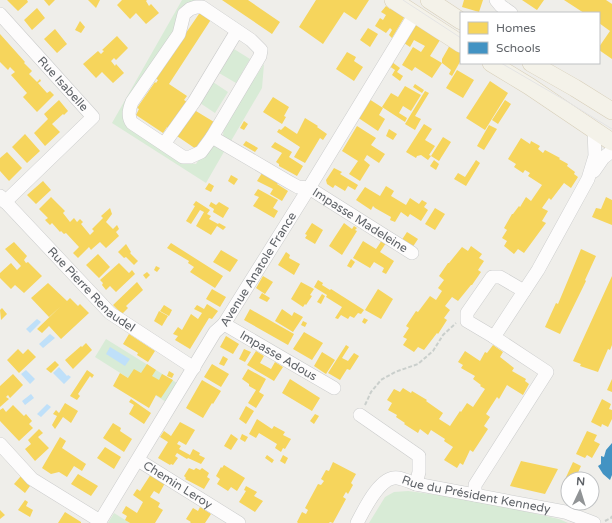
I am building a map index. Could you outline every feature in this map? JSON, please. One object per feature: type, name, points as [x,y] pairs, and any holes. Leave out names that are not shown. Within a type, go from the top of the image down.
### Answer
[{"type":"main road","points":[[393,0],[460,43]]},
{"type":"main road","points":[[429,0],[460,20]]},
{"type":"main road","points":[[493,64],[529,86],[612,142]]},
{"type":"main road","points":[[532,64],[612,111]]},
{"type":"street","points":[[496,0],[510,12]]},
{"type":"street","points":[[196,7],[202,7],[258,46],[261,50],[260,56],[212,137],[201,152],[190,157],[183,157],[132,123],[128,113],[132,102],[179,34],[184,14],[190,9],[196,7]]},
{"type":"street","name":"Rue Isabelle","points":[[0,14],[93,117],[3,199]]},
{"type":"street","name":"Avenue Anatole France","points":[[99,522],[215,332],[224,324],[309,188],[415,14]]},
{"type":"street","points":[[164,144],[194,102],[237,31]]},
{"type":"street","points":[[588,179],[595,156],[594,130]]},
{"type":"street","name":"Impasse Madeleine","points":[[212,137],[298,187],[309,188],[412,253]]},
{"type":"street","points":[[494,337],[538,270],[588,179],[603,158],[612,151]]},
{"type":"street","name":"Rue Pierre Renaudel","points":[[3,199],[110,313],[194,368]]},
{"type":"street","points":[[475,495],[475,485],[546,372],[468,321],[467,313],[492,277],[500,277],[524,291]]},
{"type":"street","name":"Impasse Adous","points":[[224,324],[334,388]]},
{"type":"street","points":[[360,416],[419,456],[416,484]]},
{"type":"street","points":[[0,444],[32,479],[99,522]]},
{"type":"street","name":"Chemin Leroy","points":[[138,460],[239,523]]},
{"type":"street","name":"Rue du Président Kennedy","points":[[357,523],[376,490],[384,481],[396,477],[416,484],[565,512],[594,523]]},
{"type":"path","points":[[360,416],[371,392],[381,380],[395,372],[418,364],[432,351],[443,335],[457,323],[468,321]]},
{"type":"green space","points":[[182,0],[201,0],[205,2],[178,26],[126,116],[188,163],[196,164],[205,151],[211,146],[220,147],[225,150],[206,183],[112,123]]},
{"type":"green space","points":[[234,49],[250,59],[236,83],[219,73]]},
{"type":"green space","points":[[264,64],[262,88],[231,141],[226,141],[223,136],[224,123]]},
{"type":"green space","points":[[213,82],[228,92],[215,113],[200,103]]},
{"type":"green space","points":[[106,339],[177,383],[166,402],[95,357]]},
{"type":"green space","points":[[408,491],[475,500],[559,519],[568,523],[369,523],[385,497],[394,492]]},
{"type":"green space","points":[[114,513],[130,523],[108,523]]},
{"type":"water","points":[[37,319],[41,322],[30,333],[26,329]]},
{"type":"water","points":[[50,334],[55,338],[43,348],[39,344]]},
{"type":"water","points":[[110,347],[130,359],[125,366],[106,354]]},
{"type":"water","points":[[59,367],[67,376],[68,375],[71,377],[64,384],[53,373]]},
{"type":"water","points":[[26,370],[35,379],[30,384],[21,374]]},
{"type":"water","points":[[31,394],[34,398],[25,405],[22,401]]},
{"type":"water","points":[[47,404],[51,407],[41,417],[37,414]]},
{"type":"building: Homes","points":[[7,0],[27,0],[28,2],[18,11]]},
{"type":"building: Homes","points":[[44,0],[55,0],[49,6]]},
{"type":"building: Homes","points":[[88,0],[100,0],[96,8]]},
{"type":"building: Homes","points":[[122,0],[147,0],[146,1],[149,6],[151,4],[159,13],[146,24],[136,13],[130,19],[117,5]]},
{"type":"building: Homes","points":[[222,0],[248,0],[280,22],[272,34]]},
{"type":"building: Homes","points":[[316,0],[369,0],[356,20],[344,12],[323,44],[299,27]]},
{"type":"building: Homes","points":[[464,0],[483,0],[479,12],[462,7]]},
{"type":"building: Homes","points":[[522,0],[544,0],[537,10]]},
{"type":"building: Homes","points":[[564,0],[606,0],[612,4],[612,59],[600,51],[600,46],[610,31],[600,24],[600,12],[582,12]]},
{"type":"building: Homes","points":[[386,6],[390,9],[391,7],[405,16],[392,38],[389,35],[392,30],[390,28],[386,33],[375,26],[380,18],[383,20],[386,15],[381,12]]},
{"type":"building: Homes","points":[[37,8],[45,18],[32,30],[24,20]]},
{"type":"building: Homes","points":[[201,11],[212,18],[169,84],[187,96],[184,100],[190,104],[173,131],[167,127],[163,133],[136,115],[139,109],[137,108],[158,80],[155,78]]},
{"type":"building: Homes","points":[[80,21],[85,27],[81,33],[75,30]]},
{"type":"building: Homes","points":[[415,24],[440,40],[430,56],[442,63],[432,78],[415,67],[412,71],[402,65],[413,47],[421,52],[425,46],[414,40],[410,47],[404,43]]},
{"type":"building: Homes","points":[[368,28],[378,34],[370,47],[360,40]]},
{"type":"building: Homes","points":[[55,29],[67,44],[57,53],[44,39]]},
{"type":"building: Homes","points":[[0,34],[32,71],[29,74],[37,82],[40,79],[41,81],[38,83],[47,93],[50,91],[54,95],[37,112],[23,97],[27,93],[11,75],[15,72],[10,67],[8,70],[0,62]]},
{"type":"building: Homes","points":[[117,36],[128,48],[116,60],[114,58],[111,61],[124,73],[113,83],[102,72],[96,78],[83,64],[98,51],[101,54],[104,51],[102,50]]},
{"type":"building: Homes","points":[[450,45],[460,51],[460,62],[452,76],[449,74],[451,70],[442,63],[442,59]]},
{"type":"building: Homes","points":[[347,52],[356,57],[354,61],[363,67],[354,81],[336,69]]},
{"type":"building: Homes","points":[[392,62],[400,68],[397,72],[403,76],[400,81],[392,75],[395,70],[389,66]]},
{"type":"building: Homes","points":[[457,70],[474,80],[463,98],[446,88]]},
{"type":"building: Homes","points":[[490,81],[508,93],[485,130],[466,118]]},
{"type":"building: Homes","points":[[415,84],[424,90],[422,93],[413,87]]},
{"type":"building: Homes","points":[[405,86],[421,95],[411,111],[403,106],[399,113],[407,118],[405,122],[382,107],[391,93],[398,97]]},
{"type":"building: Homes","points":[[425,91],[429,93],[415,116],[421,119],[415,130],[405,124]]},
{"type":"building: Homes","points":[[273,97],[289,107],[282,124],[263,112]]},
{"type":"building: Homes","points":[[369,99],[383,108],[379,115],[385,119],[378,131],[357,117]]},
{"type":"building: Homes","points":[[59,100],[68,111],[52,124],[60,132],[45,146],[34,133],[48,119],[44,114]]},
{"type":"building: Homes","points":[[505,100],[511,104],[498,124],[492,120]]},
{"type":"building: Homes","points":[[191,108],[214,122],[196,149],[174,134]]},
{"type":"building: Homes","points":[[305,118],[327,134],[323,140],[320,138],[305,163],[294,157],[300,147],[277,132],[285,126],[297,134]]},
{"type":"building: Homes","points":[[244,121],[248,124],[244,130],[240,128]]},
{"type":"building: Homes","points":[[424,124],[432,129],[425,140],[435,146],[429,155],[431,156],[428,160],[421,155],[417,156],[416,158],[406,152]]},
{"type":"building: Homes","points":[[489,125],[497,129],[484,150],[477,146]]},
{"type":"building: Homes","points":[[357,126],[376,138],[371,145],[385,154],[379,163],[367,155],[364,160],[370,165],[360,181],[349,174],[358,161],[342,151]]},
{"type":"building: Homes","points":[[389,129],[397,134],[393,140],[386,136]]},
{"type":"building: Homes","points":[[25,134],[40,151],[27,163],[12,147]]},
{"type":"building: Homes","points":[[443,137],[451,142],[439,161],[431,156]]},
{"type":"building: Homes","points":[[521,138],[530,144],[531,141],[540,146],[538,149],[543,153],[545,150],[560,158],[559,159],[568,164],[567,166],[575,172],[574,174],[578,177],[571,188],[564,183],[551,200],[549,198],[542,208],[548,211],[542,221],[546,223],[524,253],[518,249],[514,254],[504,246],[507,241],[502,238],[507,230],[504,228],[512,214],[519,206],[520,207],[526,197],[531,201],[542,185],[528,176],[530,173],[525,170],[523,173],[514,167],[516,164],[508,159]]},
{"type":"building: Homes","points":[[246,141],[258,148],[255,152],[243,145]]},
{"type":"building: Homes","points":[[275,142],[292,152],[289,157],[303,166],[297,176],[279,166],[276,162],[282,153],[271,147]]},
{"type":"building: Homes","points":[[7,152],[22,168],[9,181],[0,171],[0,158]]},
{"type":"building: Homes","points":[[434,160],[439,164],[436,170],[430,166]]},
{"type":"building: Homes","points":[[476,160],[480,163],[466,186],[454,179],[458,173],[465,177]]},
{"type":"building: Homes","points":[[334,168],[342,172],[340,174],[358,185],[355,190],[348,186],[345,191],[335,185],[333,188],[327,184],[326,180]]},
{"type":"building: Homes","points":[[262,173],[288,191],[282,201],[270,194],[273,189],[257,181]]},
{"type":"building: Homes","points":[[231,175],[238,179],[234,185],[228,181]]},
{"type":"building: Homes","points":[[43,181],[51,190],[36,204],[27,195]]},
{"type":"building: Homes","points":[[209,183],[214,186],[211,192],[205,189]]},
{"type":"building: Homes","points":[[386,186],[394,191],[391,196],[406,205],[410,198],[419,204],[422,200],[427,203],[424,207],[428,210],[421,221],[410,214],[408,217],[401,212],[395,222],[390,220],[391,217],[373,206],[371,210],[356,200],[365,187],[380,196]]},
{"type":"building: Homes","points":[[258,189],[278,200],[273,208],[278,211],[274,218],[253,206],[259,197],[254,195]]},
{"type":"building: Homes","points":[[51,197],[65,211],[63,213],[70,222],[74,218],[77,222],[80,219],[83,222],[81,224],[90,235],[94,231],[92,229],[103,218],[101,216],[110,208],[112,214],[106,222],[113,229],[117,225],[119,229],[116,232],[119,236],[106,248],[100,242],[91,250],[89,247],[78,258],[73,253],[79,247],[66,233],[64,234],[61,231],[60,232],[52,223],[50,225],[45,220],[48,218],[39,209]]},
{"type":"building: Homes","points":[[606,197],[612,200],[612,225],[592,217],[596,208],[601,209]]},
{"type":"building: Homes","points":[[196,201],[210,210],[207,214],[211,216],[209,219],[226,227],[223,230],[217,226],[211,235],[196,226],[204,212],[200,210],[191,224],[186,221],[195,206],[193,205]]},
{"type":"building: Homes","points":[[211,202],[216,205],[219,202],[229,208],[223,218],[213,212],[214,209],[209,206]]},
{"type":"building: Homes","points":[[435,208],[445,214],[435,230],[425,224]]},
{"type":"building: Homes","points":[[312,223],[323,230],[315,244],[305,238],[307,235],[305,234]]},
{"type":"building: Homes","points":[[344,223],[352,229],[354,226],[357,228],[355,230],[357,231],[342,255],[329,246]]},
{"type":"building: Homes","points":[[407,232],[418,239],[412,248],[401,241]]},
{"type":"building: Homes","points":[[382,240],[386,243],[380,252],[394,261],[386,274],[382,272],[384,268],[374,262],[370,268],[353,258],[363,241],[376,249]]},
{"type":"building: Homes","points":[[14,242],[27,256],[24,260],[26,263],[28,262],[42,276],[24,293],[15,285],[11,289],[0,278],[0,273],[11,263],[17,270],[21,266],[5,249]]},
{"type":"building: Homes","points":[[171,243],[223,276],[215,288],[190,272],[194,267],[188,263],[189,261],[167,248]]},
{"type":"building: Homes","points":[[126,244],[131,252],[130,253],[138,261],[134,265],[118,252]]},
{"type":"building: Homes","points":[[471,246],[482,254],[479,258],[484,261],[478,270],[481,272],[458,301],[452,297],[445,306],[450,310],[444,318],[447,320],[438,334],[437,333],[424,350],[418,347],[414,352],[403,345],[407,339],[403,337],[409,328],[406,326],[416,311],[418,312],[430,296],[436,300],[442,291],[438,288],[444,280],[439,276],[448,263],[462,247],[468,251]]},
{"type":"building: Homes","points":[[581,249],[596,256],[585,280],[586,281],[560,334],[545,327],[556,303],[558,304]]},
{"type":"building: Homes","points":[[221,250],[238,260],[230,272],[213,262]]},
{"type":"building: Homes","points":[[286,252],[290,255],[289,258],[300,264],[294,275],[278,265]]},
{"type":"building: Homes","points":[[98,254],[110,267],[99,278],[86,265]]},
{"type":"building: Homes","points":[[351,259],[355,262],[351,268],[347,266]]},
{"type":"building: Homes","points":[[119,263],[129,273],[132,270],[135,274],[116,292],[110,286],[106,290],[100,280]]},
{"type":"building: Homes","points":[[156,266],[160,268],[157,272],[154,270]]},
{"type":"building: Homes","points":[[147,272],[150,275],[146,279],[143,275]]},
{"type":"building: Homes","points":[[263,276],[273,282],[265,294],[256,288]]},
{"type":"building: Homes","points":[[612,276],[612,345],[610,350],[608,349],[598,372],[580,366],[581,364],[573,361]]},
{"type":"building: Homes","points":[[318,280],[323,283],[322,285],[364,310],[361,314],[358,313],[354,318],[350,316],[348,319],[341,315],[338,319],[335,318],[342,307],[314,287]]},
{"type":"building: Homes","points":[[137,282],[143,290],[126,306],[128,308],[122,314],[113,305]]},
{"type":"building: Homes","points":[[301,282],[314,289],[310,295],[312,296],[303,307],[291,299]]},
{"type":"building: Homes","points":[[48,283],[67,301],[70,298],[78,306],[80,304],[89,313],[61,339],[49,326],[42,333],[37,329],[61,306],[49,317],[31,298]]},
{"type":"building: Homes","points":[[212,289],[226,297],[220,307],[206,299]]},
{"type":"building: Homes","points":[[378,289],[393,299],[381,319],[365,310]]},
{"type":"building: Homes","points":[[262,293],[270,298],[267,302],[259,298]]},
{"type":"building: Homes","points":[[322,294],[325,296],[321,304],[317,302]]},
{"type":"building: Homes","points":[[207,304],[218,311],[212,319],[209,318],[190,349],[175,340],[178,336],[173,334],[178,327],[182,330],[191,314],[198,319],[202,313],[194,309],[197,305],[204,309]]},
{"type":"building: Homes","points":[[164,305],[172,310],[169,316],[160,311]]},
{"type":"building: Homes","points":[[2,308],[7,314],[1,320],[0,310]]},
{"type":"building: Homes","points":[[250,309],[294,334],[288,345],[244,320]]},
{"type":"building: Homes","points":[[282,309],[292,316],[294,312],[303,317],[293,332],[275,321]]},
{"type":"building: Homes","points":[[159,311],[168,316],[162,326],[154,321]]},
{"type":"building: Homes","points":[[364,318],[368,320],[365,324],[362,322]]},
{"type":"building: Homes","points":[[303,321],[307,323],[305,327],[301,325]]},
{"type":"building: Homes","points":[[304,332],[323,343],[312,360],[293,349]]},
{"type":"building: Homes","points":[[129,334],[155,351],[148,362],[137,355],[138,353],[123,344]]},
{"type":"building: Homes","points":[[226,336],[239,344],[233,354],[220,347]]},
{"type":"building: Homes","points":[[86,343],[92,350],[73,369],[65,360]]},
{"type":"building: Homes","points":[[346,345],[349,347],[342,358],[348,361],[354,353],[359,356],[350,370],[347,369],[340,380],[328,373]]},
{"type":"building: Homes","points":[[493,345],[503,352],[500,357],[514,368],[512,371],[526,379],[525,381],[529,384],[523,395],[507,385],[499,399],[497,397],[486,414],[490,417],[484,426],[488,429],[473,452],[470,450],[463,465],[460,463],[457,468],[444,460],[453,447],[444,441],[445,439],[431,430],[428,435],[420,429],[418,433],[404,424],[405,423],[396,417],[397,415],[388,410],[392,403],[387,400],[394,389],[400,392],[403,388],[411,393],[412,391],[427,400],[426,401],[443,413],[439,419],[450,426],[467,403],[473,407],[485,389],[473,379],[475,376],[461,368],[463,365],[458,362],[465,351],[480,361],[485,352],[487,353]]},
{"type":"building: Homes","points":[[18,349],[23,354],[28,349],[36,357],[19,373],[7,360]]},
{"type":"building: Homes","points":[[244,349],[251,352],[245,362],[239,359]]},
{"type":"building: Homes","points":[[256,351],[264,356],[260,363],[271,369],[275,362],[283,367],[274,381],[247,365]]},
{"type":"building: Homes","points":[[322,352],[335,360],[326,374],[314,366]]},
{"type":"building: Homes","points":[[223,356],[228,359],[224,366],[219,364]]},
{"type":"building: Homes","points":[[55,361],[59,365],[51,373],[46,369]]},
{"type":"building: Homes","points":[[147,364],[156,370],[152,376],[159,380],[162,374],[173,380],[161,398],[156,395],[149,408],[113,386],[120,373],[128,378],[134,369],[141,373]]},
{"type":"building: Homes","points":[[212,364],[229,374],[221,387],[204,377]]},
{"type":"building: Homes","points":[[248,369],[266,379],[259,392],[264,395],[256,408],[248,403],[256,390],[242,379]]},
{"type":"building: Homes","points":[[87,370],[94,375],[92,378],[90,376],[78,394],[80,396],[77,400],[70,396]]},
{"type":"building: Homes","points":[[169,371],[174,374],[172,378],[167,376]]},
{"type":"building: Homes","points":[[13,374],[23,385],[10,398],[8,395],[6,397],[9,399],[0,407],[0,386]]},
{"type":"building: Homes","points":[[290,379],[320,398],[312,411],[282,393]]},
{"type":"building: Homes","points":[[612,379],[612,392],[607,390]]},
{"type":"building: Homes","points":[[202,380],[221,391],[203,418],[186,408]]},
{"type":"building: Homes","points":[[131,399],[151,413],[144,424],[129,414],[134,405],[129,402]]},
{"type":"building: Homes","points":[[602,399],[611,404],[609,409],[612,410],[612,419],[608,427],[602,424],[601,427],[591,422]]},
{"type":"building: Homes","points":[[65,403],[78,411],[71,423],[63,417],[55,429],[52,425],[57,416],[53,414],[56,410],[59,413]]},
{"type":"building: Homes","points":[[13,405],[24,416],[26,414],[32,421],[29,424],[33,428],[19,441],[0,421],[0,410],[3,408],[6,412]]},
{"type":"building: Homes","points":[[246,406],[254,411],[246,424],[239,419]]},
{"type":"building: Homes","points":[[315,414],[319,416],[314,424],[310,421]]},
{"type":"building: Homes","points":[[257,419],[272,429],[274,426],[285,432],[283,435],[291,439],[285,449],[283,448],[281,452],[275,448],[277,444],[259,433],[256,438],[249,434]]},
{"type":"building: Homes","points":[[180,422],[195,430],[186,445],[179,441],[177,444],[181,446],[179,449],[190,455],[193,449],[200,453],[199,455],[205,458],[201,464],[188,458],[187,459],[177,453],[175,456],[178,458],[173,465],[170,465],[158,458],[168,442],[160,437],[164,431],[171,436]]},
{"type":"building: Homes","points":[[113,423],[121,428],[120,431],[132,439],[124,452],[103,438]]},
{"type":"building: Homes","points":[[39,429],[43,433],[38,437],[49,448],[35,461],[25,449],[31,444],[28,440]]},
{"type":"building: Homes","points":[[587,431],[597,435],[594,441],[600,444],[592,458],[587,455],[585,458],[576,454]]},
{"type":"building: Homes","points":[[231,434],[238,439],[231,450],[224,446]]},
{"type":"building: Homes","points":[[242,434],[248,437],[245,442],[240,439]]},
{"type":"building: Homes","points":[[60,437],[66,441],[62,448],[86,464],[82,471],[74,466],[67,477],[59,472],[51,474],[42,468]]},
{"type":"building: Homes","points":[[105,447],[121,457],[114,469],[97,458]]},
{"type":"building: Homes","points":[[267,455],[274,460],[272,463],[265,458]]},
{"type":"building: Homes","points":[[283,455],[288,458],[285,464],[280,461]]},
{"type":"building: Homes","points":[[521,461],[558,469],[545,494],[510,486]]},
{"type":"building: Homes","points":[[333,462],[356,474],[351,483],[353,485],[348,494],[346,492],[343,497],[346,499],[333,523],[298,523],[297,522],[302,512],[306,514],[308,510],[305,508],[318,484],[321,485],[324,481],[321,479],[326,470],[329,471]]},
{"type":"building: Homes","points":[[573,462],[581,466],[579,471],[569,471]]},
{"type":"building: Homes","points":[[224,465],[245,478],[237,491],[231,487],[228,491],[217,484],[220,479],[216,476],[221,467],[222,468]]},
{"type":"building: Homes","points":[[189,468],[194,470],[196,468],[200,470],[202,468],[209,473],[207,477],[210,479],[204,489],[185,479],[186,478],[184,476]]},
{"type":"building: Homes","points":[[78,474],[98,486],[91,496],[71,484]]},
{"type":"building: Homes","points":[[151,474],[165,483],[159,494],[154,491],[150,497],[160,503],[158,507],[163,510],[155,523],[130,523],[125,520],[127,516],[122,513],[126,506],[137,513],[143,502],[133,495],[137,489],[140,491]]},
{"type":"building: Homes","points":[[21,476],[30,486],[25,493],[14,484]]},
{"type":"building: Homes","points":[[246,486],[257,492],[254,496],[263,501],[255,512],[239,502],[246,491],[244,490]]},
{"type":"building: Homes","points":[[25,500],[28,502],[26,506],[33,510],[30,517],[18,510]]},
{"type":"building: Homes","points":[[200,507],[211,514],[205,523],[190,523],[191,522],[186,519],[193,508],[198,511]]},
{"type":"building: Homes","points":[[0,510],[5,515],[0,519]]},
{"type":"building: Homes","points":[[65,512],[81,522],[81,523],[58,523]]},
{"type":"building: Schools","points":[[612,443],[612,475],[610,480],[603,474],[598,466],[601,464],[601,456],[604,457],[606,450]]},
{"type":"tram line","points":[[403,0],[460,37]]},
{"type":"tram line","points":[[503,64],[612,129]]}]
